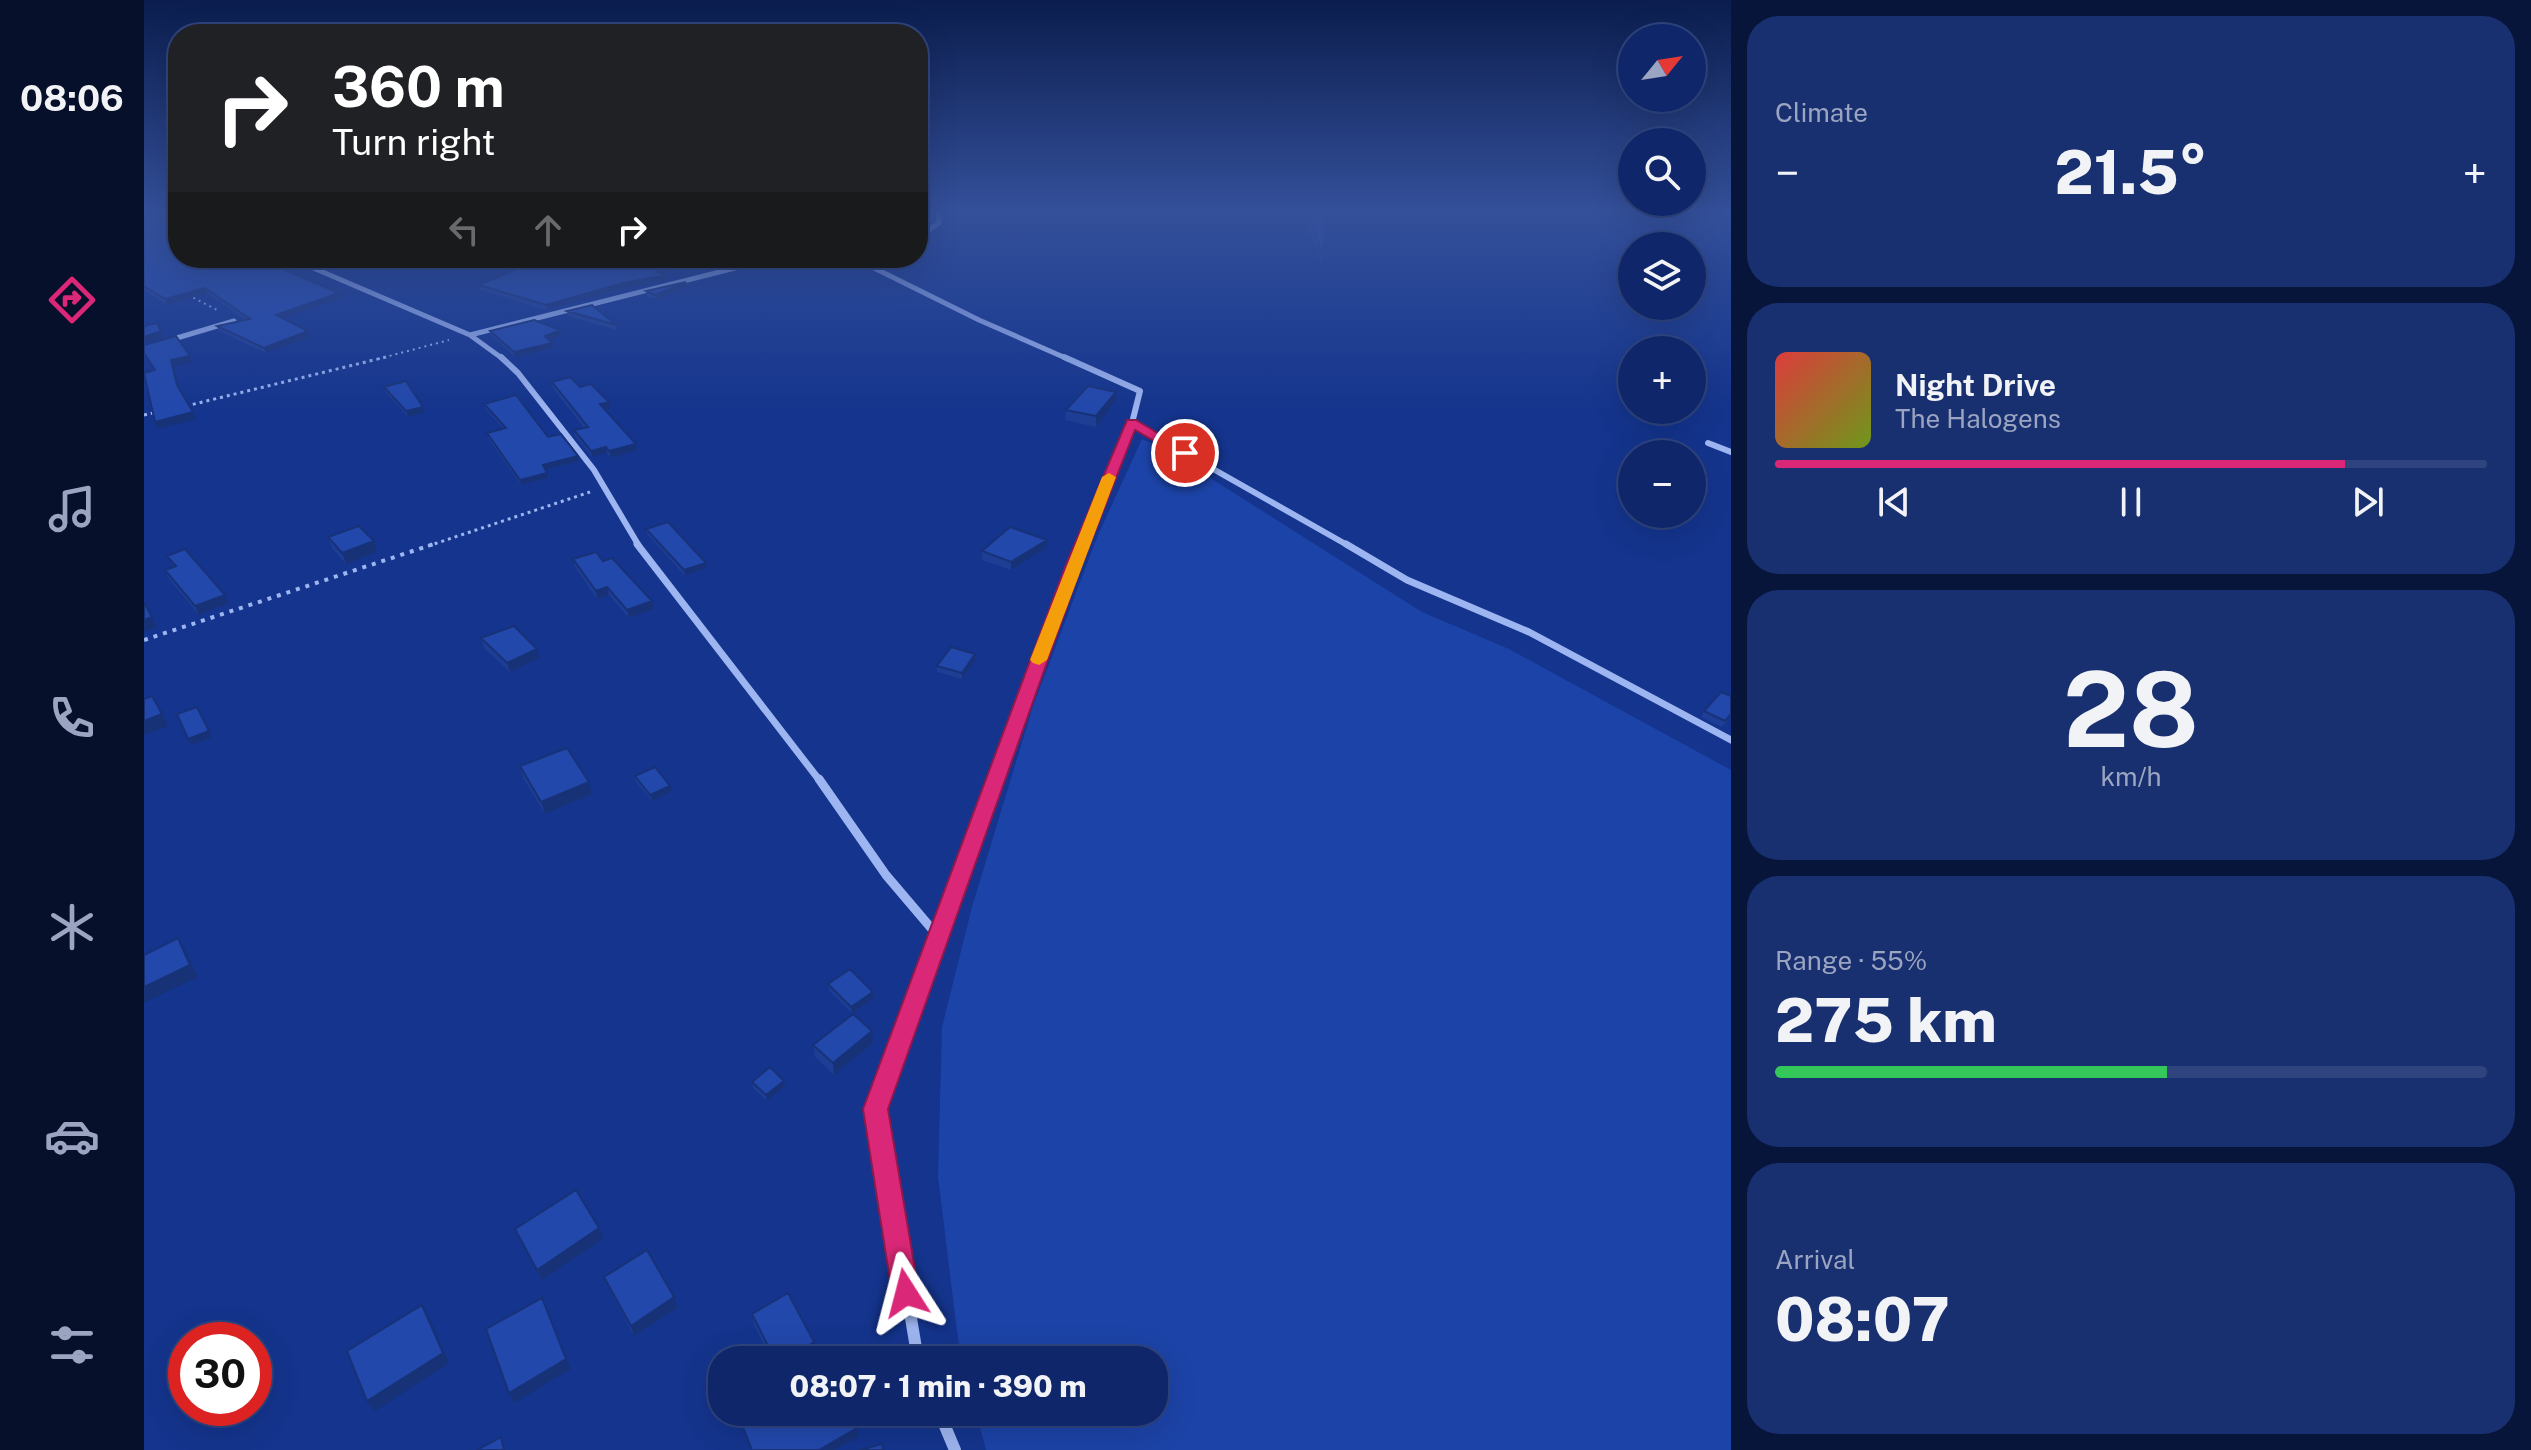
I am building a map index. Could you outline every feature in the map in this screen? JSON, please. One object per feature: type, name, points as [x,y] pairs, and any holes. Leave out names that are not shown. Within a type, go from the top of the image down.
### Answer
[{"type":"street","points":[[332,278],[470,335],[491,348],[518,373],[570,436],[636,542],[671,590],[794,744],[886,875],[937,935]]},
{"type":"street","points":[[470,335],[697,278]]},
{"type":"street","points":[[894,278],[979,320],[1140,391],[1132,423],[1084,538],[876,1109],[916,1346]]},
{"type":"street","points":[[157,343],[234,321]]},
{"type":"street","points":[[1132,423],[1407,580],[1529,632],[1731,740]]},
{"type":"street","points":[[1708,443],[1731,452]]},
{"type":"street","points":[[945,1426],[955,1450]]},
{"type":"path","points":[[181,289],[234,321]]},
{"type":"path","points":[[182,407],[310,378],[470,335]]},
{"type":"path","points":[[144,415],[168,409]]},
{"type":"path","points":[[144,640],[603,487]]},
{"type":"shaded area","points":[[1142,439],[1163,448],[1422,612],[1509,649],[1731,770],[1731,1450],[986,1450],[980,1426],[1168,1426],[1168,1346],[960,1346],[938,1177],[942,1027],[972,907],[1033,706],[1098,535]]},
{"type":"building","points":[[144,278],[303,278],[339,293],[276,315],[308,331],[264,348],[217,326],[250,319],[205,288],[165,299],[144,286]]},
{"type":"building","points":[[496,278],[652,278],[546,305],[479,285]]},
{"type":"building","points":[[686,282],[655,295],[646,291]]},
{"type":"building","points":[[592,305],[616,325],[567,311]]},
{"type":"building","points":[[534,320],[560,330],[545,336],[552,343],[514,352],[490,331]]},
{"type":"building","points":[[157,323],[161,331],[144,337],[144,326]]},
{"type":"building","points":[[176,336],[190,356],[171,360],[177,385],[193,412],[155,422],[144,373],[155,370],[144,353],[144,345]]},
{"type":"building","points":[[570,377],[580,387],[591,384],[609,402],[600,404],[636,444],[609,451],[606,447],[591,451],[574,430],[588,427],[552,382]]},
{"type":"building","points":[[406,381],[423,407],[406,411],[384,387]]},
{"type":"building","points":[[1088,386],[1116,392],[1096,416],[1066,410]]},
{"type":"building","points":[[516,395],[548,437],[561,434],[578,456],[543,465],[547,473],[520,480],[487,433],[506,428],[484,404]]},
{"type":"building","points":[[668,522],[706,563],[684,570],[646,529]]},
{"type":"building","points":[[359,526],[374,541],[342,553],[328,537]]},
{"type":"building","points":[[1010,527],[1047,540],[1011,562],[982,551]]},
{"type":"building","points":[[185,549],[225,595],[195,606],[165,570],[176,566],[167,556]]},
{"type":"building","points":[[596,552],[603,561],[612,558],[652,601],[627,610],[607,587],[596,591],[573,559]]},
{"type":"building","points":[[144,602],[152,617],[144,620]]},
{"type":"building","points":[[514,626],[537,649],[507,663],[481,638]]},
{"type":"building","points":[[951,647],[975,654],[962,673],[937,666]]},
{"type":"building","points":[[1721,692],[1731,696],[1731,714],[1725,721],[1704,711]]},
{"type":"building","points":[[152,696],[162,714],[144,721],[144,699]]},
{"type":"building","points":[[197,707],[209,731],[188,739],[177,714]]},
{"type":"building","points":[[567,748],[589,782],[541,802],[520,766]]},
{"type":"building","points":[[655,767],[670,786],[650,795],[635,776]]},
{"type":"building","points":[[178,938],[190,965],[144,987],[144,955]]},
{"type":"building","points":[[850,969],[873,992],[851,1007],[828,984]]},
{"type":"building","points":[[853,1014],[872,1031],[833,1063],[813,1045]]},
{"type":"building","points":[[770,1067],[784,1081],[766,1095],[752,1082]]},
{"type":"building","points":[[576,1190],[599,1228],[537,1270],[515,1229]]},
{"type":"building","points":[[647,1250],[674,1297],[631,1326],[604,1277]]},
{"type":"building","points":[[788,1293],[814,1342],[808,1346],[768,1346],[752,1314]]},
{"type":"building","points":[[542,1298],[566,1359],[509,1393],[486,1329]]},
{"type":"building","points":[[422,1305],[443,1353],[367,1401],[347,1351]]},
{"type":"building","points":[[743,1426],[857,1428],[819,1450],[752,1450]]},
{"type":"building","points":[[501,1437],[504,1450],[477,1450]]},
{"type":"building","points":[[882,1444],[883,1450],[860,1450]]},
{"type":"slow traffic","points":[[1039,660],[1109,477]]},
{"type":"route","points":[[906,1293],[876,1109],[1073,567],[1132,423],[1185,453]]}]
